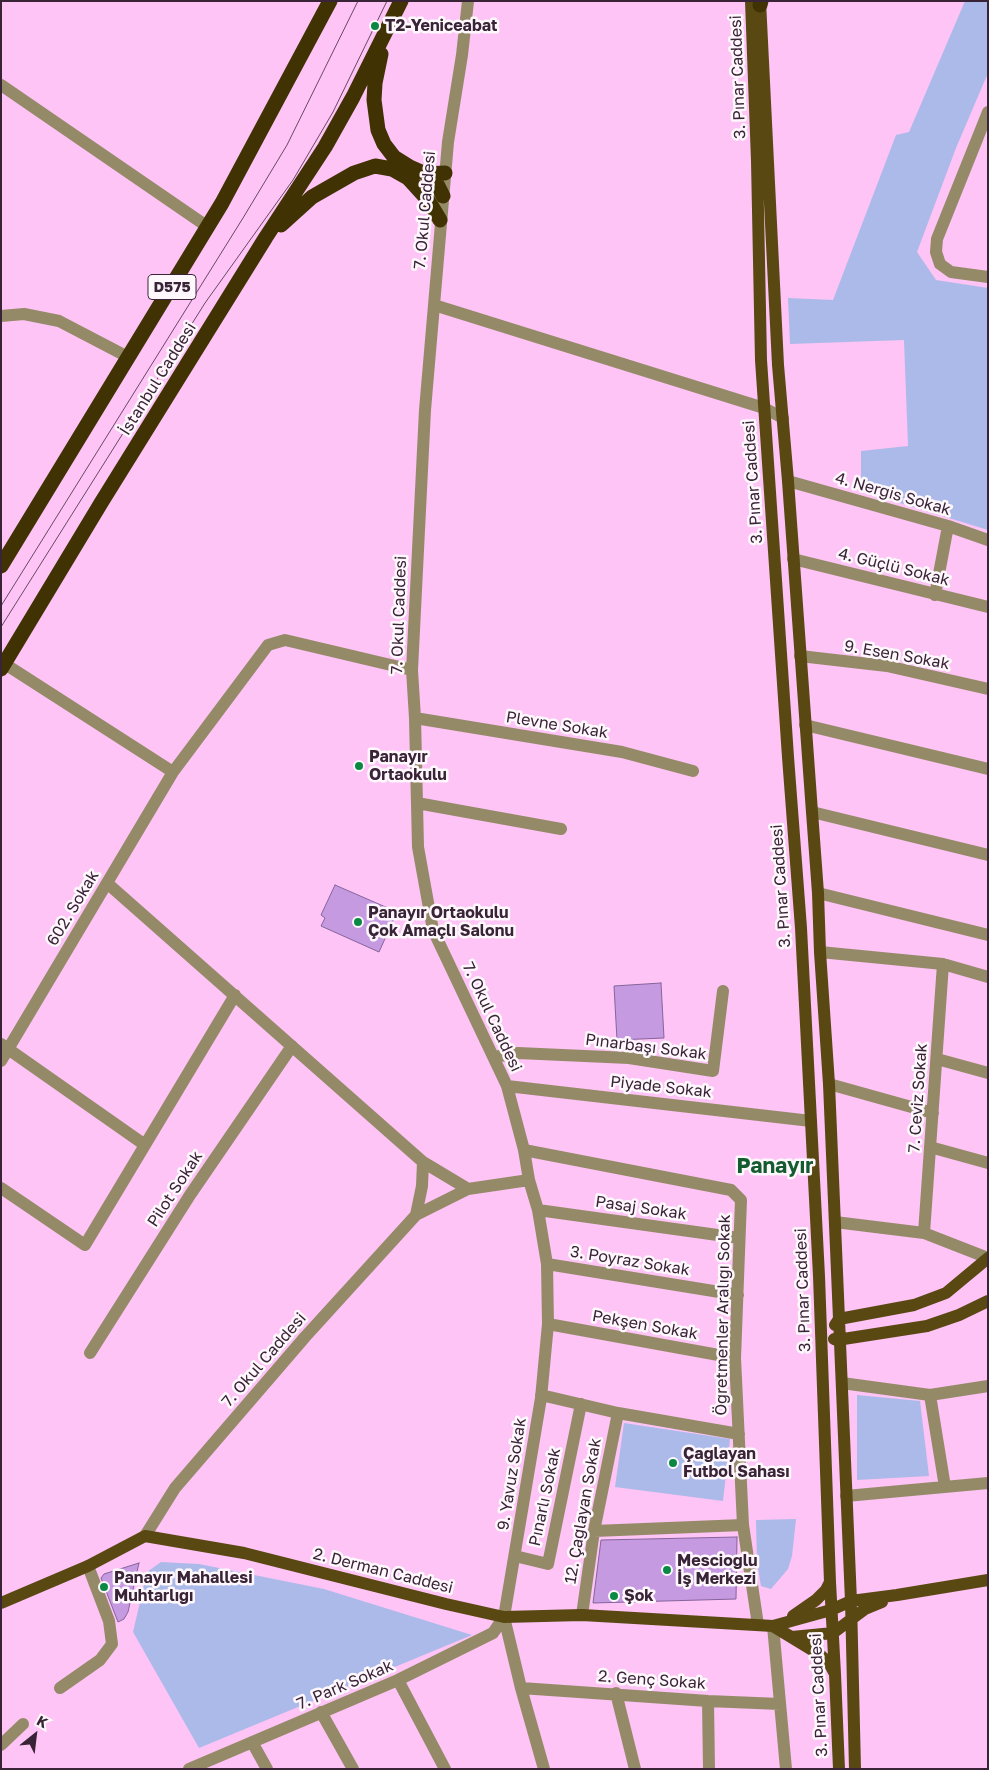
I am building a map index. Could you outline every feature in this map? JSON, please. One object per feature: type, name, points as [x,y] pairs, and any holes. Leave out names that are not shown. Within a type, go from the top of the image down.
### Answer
[{"type":"highway","name":"D575","points":[[1,566],[208,227],[290,80],[330,1]]},
{"type":"highway","name":"İstanbul Caddesi","points":[[3,667],[101,503],[266,237],[325,146],[353,97],[401,1]]},
{"type":"highway","points":[[386,33],[375,83],[374,100],[378,130],[384,144],[394,157],[426,174],[438,186],[443,196]]},
{"type":"highway","points":[[266,237],[312,197],[354,174],[375,166],[392,168],[408,178],[428,200],[440,220]]},
{"type":"highway","points":[[426,174],[445,173]]},
{"type":"main road","name":"3. Pınar Caddesi","points":[[758,2],[757,161],[761,360],[801,928],[820,1276],[838,1769]]},
{"type":"main road","name":"3. Pınar Caddesi","points":[[758,2],[777,345],[818,893],[820,952],[830,1084],[839,1319],[834,1338],[842,1383],[853,1657],[855,1769]]},
{"type":"main road","points":[[839,1319],[914,1305],[946,1293],[988,1258]]},
{"type":"main road","points":[[820,1276],[823,1323],[834,1338]]},
{"type":"main road","points":[[834,1338],[927,1326],[958,1315],[988,1301]]},
{"type":"main road","points":[[822,1363],[834,1338]]},
{"type":"main road","points":[[1,1604],[88,1566],[145,1536]]},
{"type":"main road","name":"2. Derman Caddesi","points":[[145,1536],[244,1553],[504,1618],[582,1615],[773,1626]]},
{"type":"main road","points":[[773,1626],[832,1610],[851,1601],[988,1580]]},
{"type":"main road","points":[[773,1626],[802,1612],[826,1590],[830,1582]]},
{"type":"main road","points":[[792,1637],[833,1633],[865,1609],[897,1595]]},
{"type":"main road","points":[[773,1626],[819,1654],[829,1663],[836,1674]]},
{"type":"street","name":"7. Okul Caddesi","points":[[145,1536],[174,1488],[305,1337],[416,1215],[468,1189],[529,1180],[524,1150],[507,1086],[433,930],[418,847],[412,670],[425,410],[448,142],[462,55],[468,1]]},
{"type":"street","points":[[1,85],[208,227]]},
{"type":"street","points":[[988,112],[937,239],[936,252],[940,264],[951,272],[988,277]]},
{"type":"street","points":[[434,305],[764,408],[783,418]]},
{"type":"street","points":[[1,316],[24,314],[59,321],[128,357]]},
{"type":"street","name":"4. Nergis Sokak","points":[[788,481],[948,526],[988,540]]},
{"type":"street","points":[[935,595],[948,526]]},
{"type":"street","name":"4. Güçlü Sokak","points":[[793,559],[988,607]]},
{"type":"street","name":"602. Sokak","points":[[1,1060],[5,1046],[107,883],[173,772],[268,645],[285,640],[412,670]]},
{"type":"street","name":"9. Esen Sokak","points":[[800,656],[887,666],[988,689]]},
{"type":"street","points":[[3,667],[173,772]]},
{"type":"street","name":"Plevne Sokak","points":[[415,718],[622,752],[693,771]]},
{"type":"street","points":[[805,725],[988,769]]},
{"type":"street","points":[[417,803],[561,829]]},
{"type":"street","points":[[812,812],[988,854]]},
{"type":"street","points":[[107,883],[423,1162],[468,1189]]},
{"type":"street","points":[[818,893],[988,935]]},
{"type":"street","points":[[820,952],[943,964],[988,977]]},
{"type":"street","name":"7. Ceviz Sokak","points":[[924,1233],[943,964]]},
{"type":"street","name":"Pınarbaşı Sokak","points":[[494,1057],[518,1053],[620,1058],[713,1071],[723,991]]},
{"type":"street","points":[[1,1188],[84,1245],[235,995]]},
{"type":"street","points":[[5,1046],[145,1145]]},
{"type":"street","name":"Pilot Sokak","points":[[90,1353],[190,1195],[292,1046]]},
{"type":"street","points":[[936,1059],[988,1073]]},
{"type":"street","points":[[830,1084],[933,1113]]},
{"type":"street","name":"Piyade Sokak","points":[[507,1086],[811,1121]]},
{"type":"street","points":[[930,1148],[988,1163]]},
{"type":"street","name":"Öğretmenler Aralığı Sokak","points":[[524,1150],[731,1190],[741,1200],[736,1358],[739,1434],[743,1525],[758,1625]]},
{"type":"street","points":[[416,1215],[422,1186],[423,1162]]},
{"type":"street","name":"9. Yavuz Sokak","points":[[529,1180],[538,1210],[547,1264],[548,1324],[541,1395],[504,1618],[544,1769]]},
{"type":"street","name":"Pasaj Sokak","points":[[538,1210],[739,1238]]},
{"type":"street","points":[[835,1222],[924,1233],[988,1258]]},
{"type":"street","name":"3. Poyraz Sokak","points":[[547,1264],[738,1295]]},
{"type":"street","name":"Pekşen Sokak","points":[[548,1324],[736,1358]]},
{"type":"street","points":[[842,1383],[930,1395],[988,1386]]},
{"type":"street","points":[[541,1395],[618,1413],[739,1434]]},
{"type":"street","points":[[930,1395],[944,1487]]},
{"type":"street","name":"Pınarlı Sokak","points":[[515,1556],[548,1564],[582,1404]]},
{"type":"street","name":"12. Çağlayan Sokak","points":[[582,1615],[594,1530],[618,1413]]},
{"type":"street","points":[[846,1496],[988,1483]]},
{"type":"street","points":[[594,1530],[743,1525]]},
{"type":"street","points":[[60,1688],[100,1660],[112,1644],[109,1621],[88,1566]]},
{"type":"street","name":"7. Park Sokak","points":[[189,1769],[398,1680],[493,1633],[504,1618]]},
{"type":"street","points":[[773,1626],[786,1769]]},
{"type":"street","points":[[398,1680],[445,1769]]},
{"type":"street","name":"2. Genç Sokak","points":[[521,1688],[780,1704]]},
{"type":"street","points":[[616,1694],[635,1769]]},
{"type":"street","points":[[698,1769],[709,1768],[708,1701]]},
{"type":"street","points":[[321,1712],[353,1769]]},
{"type":"street","points":[[1,1745],[23,1724]]},
{"type":"street","points":[[252,1742],[267,1769]]},
{"type":"shaded area","points":[[965,1],[988,1],[988,73],[956,148],[917,252],[936,280],[988,288],[988,530],[861,491],[861,451],[908,446],[904,340],[790,344],[788,298],[833,300],[896,135],[909,132]]},
{"type":"shaded area","points":[[857,1395],[920,1401],[929,1476],[857,1480]]},
{"type":"shaded area","name":"Çağlayan Futbol Sahası","points":[[624,1423],[730,1439],[723,1501],[615,1487]]},
{"type":"shaded area","points":[[796,1519],[792,1556],[788,1569],[771,1589],[761,1586],[757,1562],[756,1520]]},
{"type":"shaded area","points":[[161,1562],[199,1564],[324,1589],[472,1635],[199,1748],[133,1632],[147,1572]]},
{"type":"building","name":"Panayır Ortaokulu Çok Amaçlı Salonu","points":[[335,885],[397,912],[379,952],[321,926],[325,918],[321,915]]},
{"type":"building","points":[[661,983],[664,1038],[617,1040],[614,986]]},
{"type":"building","name":"Mescioğlu İş Merkezi","points":[[737,1537],[736,1599],[593,1603],[601,1540]]},
{"type":"building","points":[[139,1563],[128,1612],[124,1619],[118,1622],[101,1578],[104,1574]]},
{"type":"tram line","points":[[1,606],[287,145],[358,1]]},
{"type":"tram line","points":[[1,627],[205,303],[293,180],[333,112],[387,1]]},
{"type":"place","name":"T2-Yeniceabat","points":[[375,26]]},
{"type":"place","name":"Panayır Ortaokulu","points":[[359,766]]},
{"type":"place","name":"Panayır Ortaokulu Çok Amaçlı Salonu","points":[[358,922]]},
{"type":"place","name":"Çağlayan Futbol Sahası","points":[[673,1463]]},
{"type":"place","name":"Mescioğlu İş Merkezi","points":[[667,1570]]},
{"type":"place","name":"Panayır Mahallesi Muhtarlığı","points":[[104,1587]]},
{"type":"place","name":"Şok","points":[[614,1596]]},
{"type":"district","name":"Panayır","points":[[775,1166]]}]
